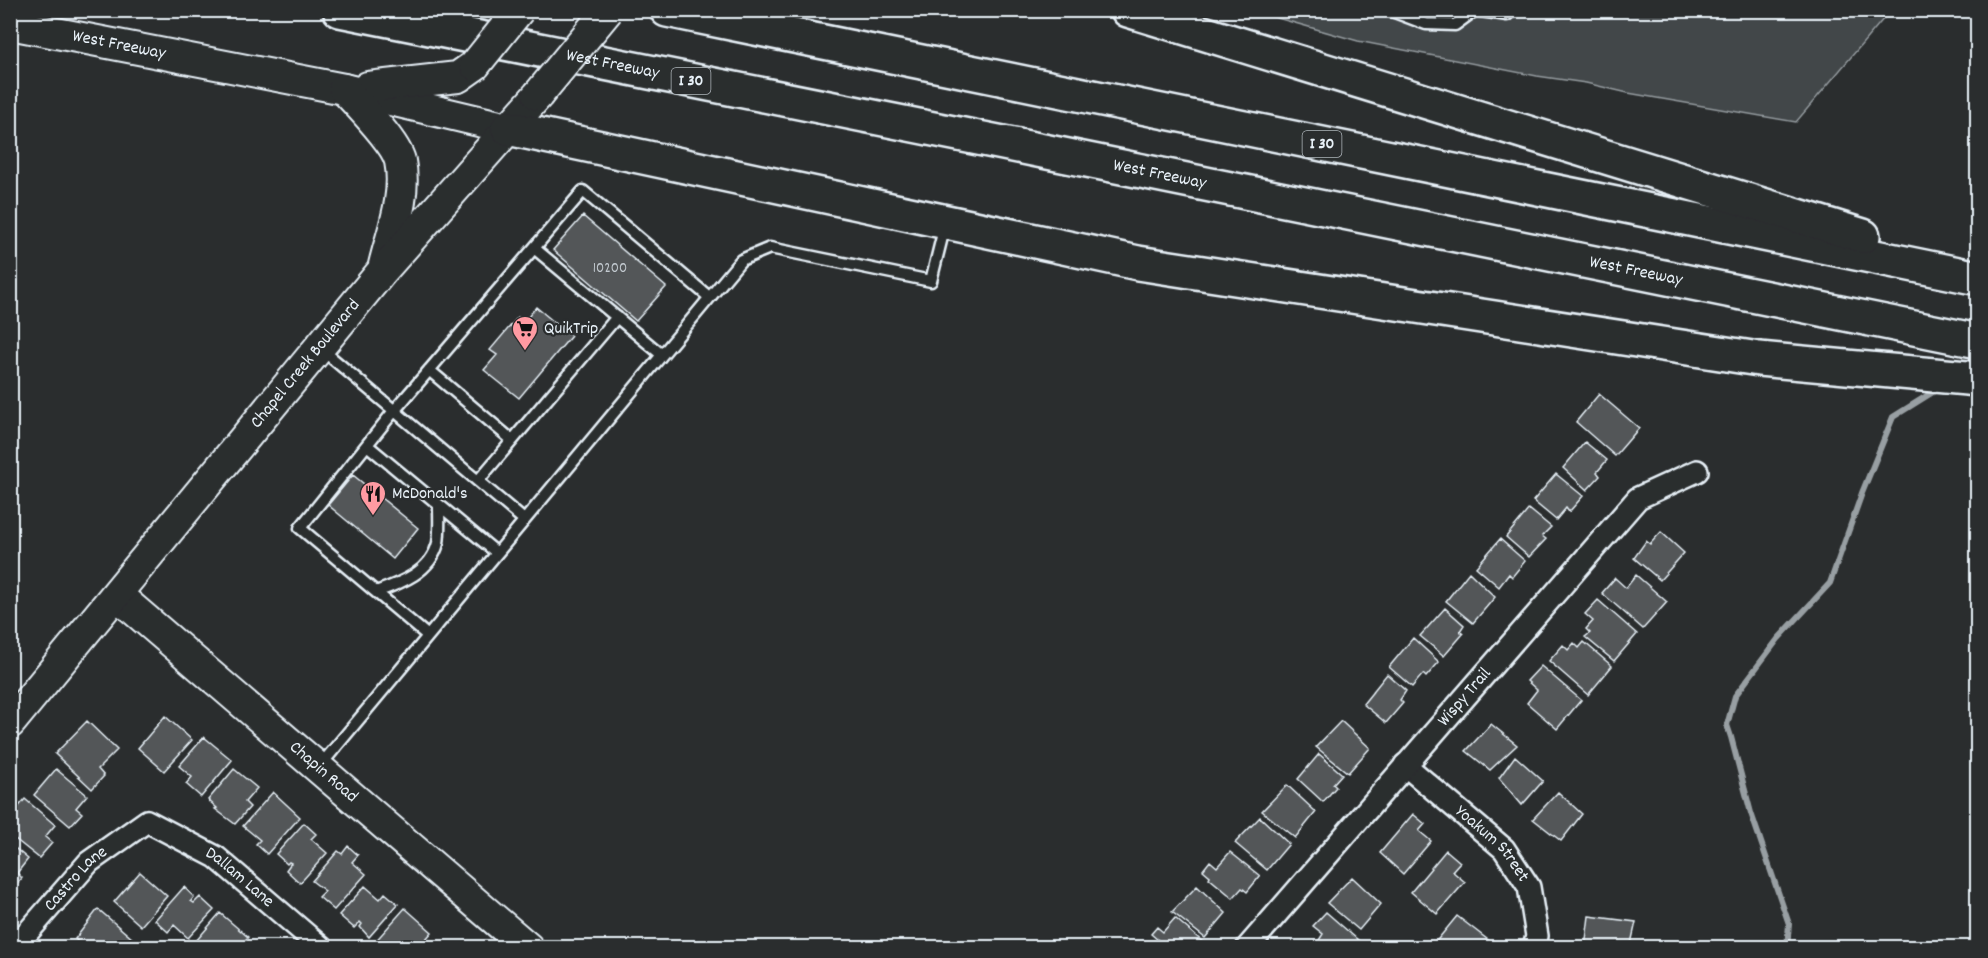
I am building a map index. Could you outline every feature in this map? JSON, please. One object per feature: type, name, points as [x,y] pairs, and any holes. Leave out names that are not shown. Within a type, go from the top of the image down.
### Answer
[{"type":"highway","name":"West Freeway","points":[[340,10],[1977,341]]},
{"type":"highway","name":"I 30","points":[[666,10],[1977,278]]},
{"type":"highway","points":[[1128,10],[1882,242],[1977,268]]},
{"type":"highway","points":[[508,128],[1138,263],[1747,358],[1977,379]]},
{"type":"main road","points":[[345,89],[458,77],[475,65],[519,10]]},
{"type":"main road","name":"Chapel Creek Boulevard","points":[[10,723],[382,270],[538,95],[608,10]]},
{"type":"main road","name":"West Freeway","points":[[10,24],[345,89],[508,128]]},
{"type":"main road","points":[[345,89],[380,128],[400,159],[402,195],[382,270]]},
{"type":"main road","name":"Chapin Road","points":[[117,595],[528,948]]},
{"type":"street","name":"Wispy Trail","points":[[1247,948],[1638,498],[1697,471]]},
{"type":"street","name":"Yoakum Street","points":[[1405,765],[1504,849],[1529,887],[1537,936],[1534,948]]},
{"type":"street","name":"Castro Lane","points":[[19,946],[89,862],[147,821]]},
{"type":"street","name":"Dallam Lane","points":[[147,821],[216,857],[322,948]]},
{"type":"lane","points":[[1389,10],[1426,24],[1455,25],[1474,11],[1506,15],[1512,10]]},
{"type":"lane","points":[[428,636],[300,528],[394,411],[583,191],[709,297]]},
{"type":"lane","points":[[318,767],[741,260],[770,248],[931,281],[946,222]]},
{"type":"lane","points":[[534,248],[662,355]]},
{"type":"lane","points":[[477,481],[616,317]]},
{"type":"lane","points":[[319,348],[524,520]]},
{"type":"lane","points":[[429,370],[513,440]]},
{"type":"lane","points":[[367,445],[497,553]]},
{"type":"lane","points":[[376,592],[404,581],[432,560],[438,543],[439,505]]},
{"type":"shaded area","points":[[1253,11],[1890,11],[1796,122],[1628,93],[1586,83],[1537,76],[1358,41]]},
{"type":"building","name":"QuikTrip","points":[[583,216],[666,287],[636,321],[553,250]]},
{"type":"building","name":"QuikTrip","points":[[536,307],[571,336],[519,398],[484,370],[497,355],[490,350],[518,317],[524,322]]},
{"type":"building","points":[[1599,394],[1639,428],[1615,456],[1576,422]]},
{"type":"building","points":[[1585,442],[1607,460],[1597,472],[1600,476],[1587,490],[1563,468]]},
{"type":"building","points":[[1556,474],[1583,496],[1569,512],[1566,508],[1556,520],[1533,501]]},
{"type":"building","name":"McDonald's","points":[[353,475],[418,528],[393,559],[328,505]]},
{"type":"building","points":[[1529,509],[1551,527],[1542,536],[1546,539],[1529,557],[1506,537]]},
{"type":"building","points":[[1661,532],[1684,553],[1660,580],[1634,558],[1646,541],[1650,544]]},
{"type":"building","points":[[1500,539],[1525,561],[1512,577],[1509,574],[1499,587],[1476,567]]},
{"type":"building","points":[[1469,572],[1495,597],[1473,623],[1446,601]]},
{"type":"building","points":[[1636,575],[1667,602],[1643,629],[1602,593],[1615,578],[1626,588]]},
{"type":"building","points":[[1598,600],[1637,634],[1614,661],[1585,637],[1590,633],[1586,629],[1593,621],[1585,614]]},
{"type":"building","points":[[1445,608],[1464,625],[1460,631],[1463,634],[1444,656],[1420,636]]},
{"type":"building","points":[[1413,638],[1439,662],[1426,677],[1423,674],[1412,687],[1389,667]]},
{"type":"building","points":[[1584,642],[1612,666],[1588,695],[1549,661],[1563,645],[1568,650],[1574,643],[1579,648]]},
{"type":"building","points":[[1541,666],[1581,700],[1557,729],[1527,703],[1537,690],[1527,681]]},
{"type":"building","points":[[1387,674],[1406,691],[1400,700],[1403,703],[1386,723],[1363,704]]},
{"type":"building","points":[[165,716],[192,740],[164,771],[138,748]]},
{"type":"building","points":[[87,721],[117,750],[98,769],[104,776],[92,789],[55,754]]},
{"type":"building","points":[[1341,721],[1370,748],[1348,773],[1316,747]]},
{"type":"building","points":[[1491,724],[1517,745],[1490,770],[1466,751]]},
{"type":"building","points":[[204,737],[232,760],[201,797],[186,784],[192,777],[179,766]]},
{"type":"building","points":[[1319,754],[1342,774],[1333,784],[1336,787],[1323,802],[1298,779]]},
{"type":"building","points":[[1515,756],[1543,781],[1522,805],[1499,778]]},
{"type":"building","points":[[56,769],[87,795],[76,808],[82,813],[70,826],[34,795]]},
{"type":"building","points":[[234,769],[257,788],[245,802],[250,807],[235,824],[215,809],[217,808],[208,800]]},
{"type":"building","points":[[1287,785],[1316,812],[1295,838],[1262,811]]},
{"type":"building","points":[[273,792],[300,817],[267,854],[256,844],[260,840],[243,826]]},
{"type":"building","points":[[1558,792],[1582,814],[1561,841],[1533,819]]},
{"type":"building","points":[[25,799],[55,825],[45,837],[52,843],[39,858],[10,835],[10,817]]},
{"type":"building","points":[[1413,814],[1425,824],[1419,831],[1431,841],[1403,874],[1380,853]]},
{"type":"building","points":[[1260,817],[1289,844],[1267,870],[1235,843]]},
{"type":"building","points":[[304,823],[316,834],[311,839],[327,853],[300,883],[286,870],[291,863],[287,864],[276,854]]},
{"type":"building","points":[[10,844],[28,859],[17,873],[22,878],[11,891]]},
{"type":"building","points":[[348,846],[358,855],[352,862],[366,874],[334,910],[319,897],[325,891],[312,881],[338,851],[342,854]]},
{"type":"building","points":[[1446,850],[1460,862],[1452,871],[1465,882],[1437,914],[1411,892]]},
{"type":"building","points":[[1230,852],[1260,876],[1247,892],[1242,888],[1233,898],[1203,870],[1210,861],[1217,867]]},
{"type":"building","points":[[140,872],[167,896],[141,926],[114,902]]},
{"type":"building","points":[[1352,877],[1381,904],[1359,930],[1327,903]]},
{"type":"building","points":[[365,886],[380,899],[385,893],[398,904],[369,937],[360,927],[362,924],[360,922],[354,928],[339,915]]},
{"type":"building","points":[[1197,886],[1226,913],[1205,938],[1172,912]]},
{"type":"building","points":[[184,887],[194,897],[191,901],[194,903],[200,897],[214,910],[188,938],[174,925],[168,932],[155,920]]},
{"type":"building","points":[[405,908],[432,932],[418,948],[376,948],[373,944]]},
{"type":"building","points":[[98,909],[141,946],[140,948],[85,948],[75,939]]},
{"type":"building","points":[[1326,912],[1366,947],[1314,948],[1323,934],[1313,926]]},
{"type":"building","points":[[220,913],[248,937],[239,948],[190,948]]},
{"type":"building","points":[[1457,916],[1496,946],[1494,948],[1437,948],[1434,944]]},
{"type":"building","points":[[1589,916],[1636,922],[1630,948],[1585,948]]},
{"type":"building","points":[[1175,918],[1204,943],[1200,948],[1152,947],[1158,940],[1151,934],[1157,927],[1163,932]]},
{"type":"waterway","points":[[1787,948],[1789,924],[1751,813],[1727,725],[1735,696],[1778,639],[1830,583],[1862,493],[1893,417],[1941,387]]},
{"type":"place","name":"QuikTrip","points":[[525,352]]},
{"type":"place","name":"McDonald's","points":[[373,517]]}]
